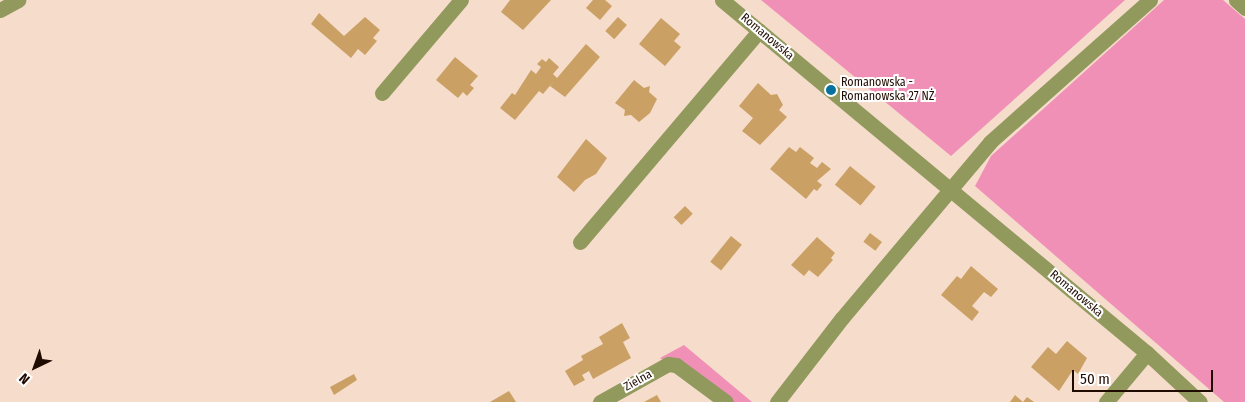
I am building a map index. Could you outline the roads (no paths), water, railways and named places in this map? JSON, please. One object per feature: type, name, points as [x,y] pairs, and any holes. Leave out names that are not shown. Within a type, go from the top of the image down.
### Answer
[{"type":"street","points":[[0,10],[18,0]]},
{"type":"street","points":[[382,93],[461,0]]},
{"type":"street","name":"Romanowska","points":[[722,0],[1146,353],[1200,402]]},
{"type":"street","points":[[777,402],[842,318],[990,142],[1150,0]]},
{"type":"street","points":[[1236,0],[1245,8]]},
{"type":"street","points":[[580,242],[759,31]]},
{"type":"street","points":[[1106,402],[1146,353]]},
{"type":"street","name":"Zielna","points":[[600,402],[668,364],[676,364],[726,402]]},
{"type":"place","name":"Romanowska - Romanowska 27 NŻ","points":[[831,90]]}]
